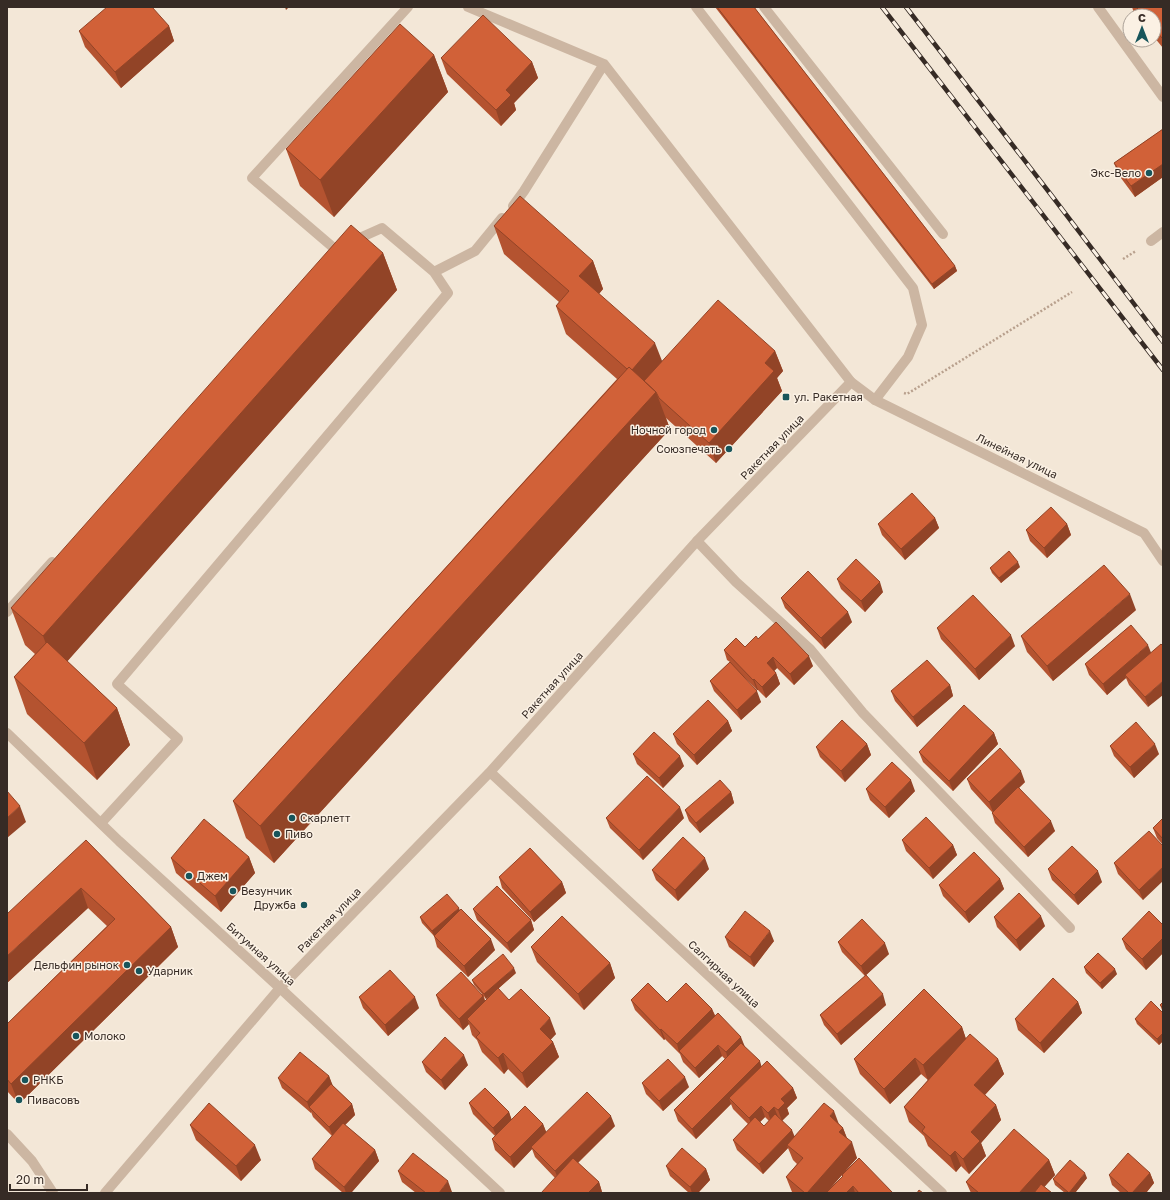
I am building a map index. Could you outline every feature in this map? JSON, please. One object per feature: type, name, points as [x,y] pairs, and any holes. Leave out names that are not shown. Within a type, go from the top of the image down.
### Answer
[{"type":"street","points":[[101,823],[178,739],[117,684],[448,293],[434,272],[382,228],[332,252],[252,178],[408,7]]},
{"type":"street","points":[[434,272],[475,251],[524,191],[604,64],[468,7]]},
{"type":"street","points":[[696,7],[913,288],[922,325],[908,357],[875,400]]},
{"type":"street","points":[[764,7],[943,234]]},
{"type":"street","points":[[1098,7],[1163,98]]},
{"type":"street","name":"Линейная улица","points":[[604,64],[851,382],[875,400],[1144,533],[1163,561]]},
{"type":"street","points":[[1151,241],[1163,232]]},
{"type":"street","name":"Ракетная улица","points":[[105,1193],[280,988],[490,772],[697,541],[851,382]]},
{"type":"street","points":[[697,541],[736,582],[810,649],[864,713],[1070,928]]},
{"type":"street","points":[[7,612],[60,553]]},
{"type":"street","name":"Битумная улица","points":[[7,733],[101,823],[500,1193]]},
{"type":"street","name":"Салгирная улица","points":[[490,772],[942,1193]]},
{"type":"street","points":[[7,1134],[32,1161],[53,1193]]},
{"type":"path","points":[[884,389],[907,394],[1072,292]]},
{"type":"building","points":[[107,7],[152,7],[169,26],[115,72],[79,31]]},
{"type":"building","points":[[717,7],[754,7],[955,266],[932,284]]},
{"type":"building","points":[[1136,7],[1163,7],[1163,39],[1162,8]]},
{"type":"building","points":[[483,15],[532,62],[506,90],[511,95],[496,110],[441,58]]},
{"type":"building","points":[[400,24],[434,55],[320,180],[286,149]]},
{"type":"building","points":[[1163,129],[1163,164],[1131,186],[1114,163]]},
{"type":"building","points":[[520,196],[593,261],[579,276],[655,343],[632,370],[629,367],[627,369],[556,306],[569,291],[494,226]]},
{"type":"building","points":[[351,225],[383,253],[43,636],[11,608]]},
{"type":"building","points":[[718,300],[775,351],[765,363],[774,371],[709,443],[659,398],[656,392],[644,381]]},
{"type":"building","points":[[629,367],[656,392],[260,826],[233,801]]},
{"type":"building","points":[[912,493],[935,518],[901,549],[878,524]]},
{"type":"building","points":[[1051,507],[1067,524],[1044,548],[1026,530]]},
{"type":"building","points":[[1009,551],[1018,562],[999,578],[990,568]]},
{"type":"building","points":[[856,559],[880,582],[861,601],[837,579]]},
{"type":"building","points":[[1104,565],[1130,594],[1047,666],[1021,636]]},
{"type":"building","points":[[808,571],[848,612],[821,638],[781,598]]},
{"type":"building","points":[[973,595],[1011,635],[975,669],[937,628]]},
{"type":"building","points":[[776,622],[809,656],[790,674],[773,657],[767,663],[776,673],[762,687],[754,679],[753,680],[724,650],[736,638],[745,647],[756,636],[758,639]]},
{"type":"building","points":[[1131,625],[1148,645],[1103,684],[1085,664]]},
{"type":"building","points":[[47,642],[117,708],[84,743],[14,677]]},
{"type":"building","points":[[1161,644],[1163,646],[1163,681],[1145,697],[1125,675]]},
{"type":"building","points":[[927,660],[950,685],[913,717],[891,691]]},
{"type":"building","points":[[730,662],[757,691],[737,710],[710,681]]},
{"type":"building","points":[[708,700],[728,721],[694,755],[673,734]]},
{"type":"building","points":[[964,705],[994,733],[949,781],[919,752]]},
{"type":"building","points":[[842,720],[867,744],[841,771],[816,747]]},
{"type":"building","points":[[1136,722],[1155,744],[1130,767],[1110,746]]},
{"type":"building","points":[[654,732],[680,756],[659,778],[633,754]]},
{"type":"building","points":[[1000,748],[1021,771],[989,802],[967,779]]},
{"type":"building","points":[[892,762],[911,780],[885,807],[866,789]]},
{"type":"building","points":[[647,776],[680,807],[639,850],[606,818]]},
{"type":"building","points":[[720,780],[731,792],[696,823],[685,810]]},
{"type":"building","points":[[1018,787],[1051,821],[1024,847],[992,813]]},
{"type":"building","points":[[7,791],[20,806],[7,818]]},
{"type":"building","points":[[926,817],[953,845],[929,868],[902,840]]},
{"type":"building","points":[[1163,818],[1163,839],[1153,828]]},
{"type":"building","points":[[204,819],[249,857],[215,896],[171,858]]},
{"type":"building","points":[[1149,831],[1163,846],[1163,867],[1139,890],[1114,863]]},
{"type":"building","points":[[683,837],[705,858],[675,890],[652,870]]},
{"type":"building","points":[[86,840],[171,927],[11,1084],[7,1079],[7,1024],[115,919],[81,888],[7,956],[7,914]]},
{"type":"building","points":[[1072,846],[1098,871],[1074,895],[1048,869]]},
{"type":"building","points":[[530,848],[562,882],[530,912],[499,877]]},
{"type":"building","points":[[974,852],[1000,879],[965,912],[939,885]]},
{"type":"building","points":[[497,886],[531,920],[507,943],[473,909]]},
{"type":"building","points":[[1019,893],[1041,916],[1016,940],[994,917]]},
{"type":"building","points":[[447,894],[459,908],[432,931],[420,917]]},
{"type":"building","points":[[461,909],[491,939],[464,966],[434,936]]},
{"type":"building","points":[[745,911],[770,931],[750,957],[725,937]]},
{"type":"building","points":[[1149,911],[1163,925],[1163,938],[1142,959],[1122,939]]},
{"type":"building","points":[[562,916],[610,963],[578,994],[531,947]]},
{"type":"building","points":[[862,919],[885,943],[861,966],[838,942]]},
{"type":"building","points":[[1098,953],[1115,969],[1100,983],[1084,967]]},
{"type":"building","points":[[503,954],[514,968],[484,994],[472,980]]},
{"type":"building","points":[[390,970],[415,997],[385,1025],[359,997]]},
{"type":"building","points":[[461,972],[483,996],[459,1019],[436,995]]},
{"type":"building","points":[[866,975],[883,994],[837,1034],[820,1015]]},
{"type":"building","points":[[1053,978],[1078,1002],[1040,1043],[1015,1019]]},
{"type":"building","points":[[648,983],[667,1002],[686,983],[712,1009],[677,1044],[661,1029],[660,1030],[631,1000]]},
{"type":"building","points":[[498,988],[509,1000],[521,989],[550,1018],[540,1029],[553,1042],[522,1073],[503,1053],[498,1058],[476,1037],[480,1033],[467,1019]]},
{"type":"building","points":[[924,989],[962,1027],[923,1065],[915,1058],[884,1089],[854,1059]]},
{"type":"building","points":[[1151,1001],[1163,1013],[1163,1033],[1157,1039],[1135,1019]]},
{"type":"building","points":[[718,1013],[741,1037],[726,1052],[718,1045],[695,1068],[679,1051]]},
{"type":"building","points":[[970,1034],[998,1059],[974,1085],[996,1105],[971,1132],[980,1141],[963,1159],[955,1151],[950,1156],[922,1131],[925,1127],[904,1107]]},
{"type":"building","points":[[445,1037],[464,1055],[441,1080],[422,1062]]},
{"type":"building","points":[[741,1043],[760,1061],[692,1129],[674,1110]]},
{"type":"building","points":[[300,1052],[329,1076],[307,1102],[278,1078]]},
{"type":"building","points":[[668,1059],[685,1077],[659,1101],[642,1083]]},
{"type":"building","points":[[767,1061],[793,1088],[781,1099],[785,1103],[778,1110],[774,1107],[768,1113],[761,1106],[749,1118],[729,1098]]},
{"type":"building","points":[[331,1084],[352,1104],[329,1127],[309,1107]]},
{"type":"building","points":[[485,1088],[509,1112],[493,1128],[469,1103]]},
{"type":"building","points":[[587,1092],[611,1116],[555,1171],[531,1147]]},
{"type":"building","points":[[209,1103],[255,1145],[236,1166],[190,1125]]},
{"type":"building","points":[[824,1103],[834,1111],[830,1116],[843,1128],[839,1132],[852,1142],[807,1193],[805,1193],[786,1177],[803,1158],[787,1145]]},
{"type":"building","points":[[525,1106],[543,1124],[510,1157],[492,1139]]},
{"type":"building","points":[[775,1114],[792,1130],[759,1164],[733,1140],[755,1117],[764,1126]]},
{"type":"building","points":[[343,1123],[375,1150],[344,1187],[312,1159]]},
{"type":"building","points":[[1014,1129],[1049,1160],[1019,1193],[979,1193],[966,1182]]},
{"type":"building","points":[[682,1148],[706,1169],[690,1187],[666,1166]]},
{"type":"building","points":[[413,1153],[448,1181],[439,1193],[426,1193],[398,1171]]},
{"type":"building","points":[[1128,1153],[1150,1173],[1132,1193],[1129,1193],[1109,1175]]},
{"type":"building","points":[[573,1158],[599,1182],[588,1193],[541,1193]]},
{"type":"building","points":[[859,1158],[893,1193],[859,1193],[853,1186],[846,1193],[827,1192]]},
{"type":"building","points":[[1070,1160],[1085,1173],[1069,1193],[1053,1179]]},
{"type":"building","points":[[1041,1184],[1052,1193],[1034,1193]]},
{"type":"railway","points":[[882,7],[1163,370]]},
{"type":"railway","points":[[906,7],[1163,342]]},
{"type":"place","name":"Экс-Вело","points":[[1149,173]]},
{"type":"place","name":"ул. Ракетная","points":[[786,397]]},
{"type":"place","name":"Ночной город","points":[[714,430]]},
{"type":"place","name":"Союзпечать","points":[[729,449]]},
{"type":"place","name":"Скарлетт","points":[[292,818]]},
{"type":"place","name":"Пиво","points":[[277,834]]},
{"type":"place","name":"Джем","points":[[189,876]]},
{"type":"place","name":"Везунчик","points":[[233,891]]},
{"type":"place","name":"Дружба","points":[[304,905]]},
{"type":"place","name":"Дельфин рынок","points":[[127,965]]},
{"type":"place","name":"Ударник","points":[[139,971]]},
{"type":"place","name":"Молоко","points":[[76,1036]]},
{"type":"place","name":"РНКБ","points":[[25,1080]]},
{"type":"place","name":"Пивасовъ","points":[[19,1100]]}]
